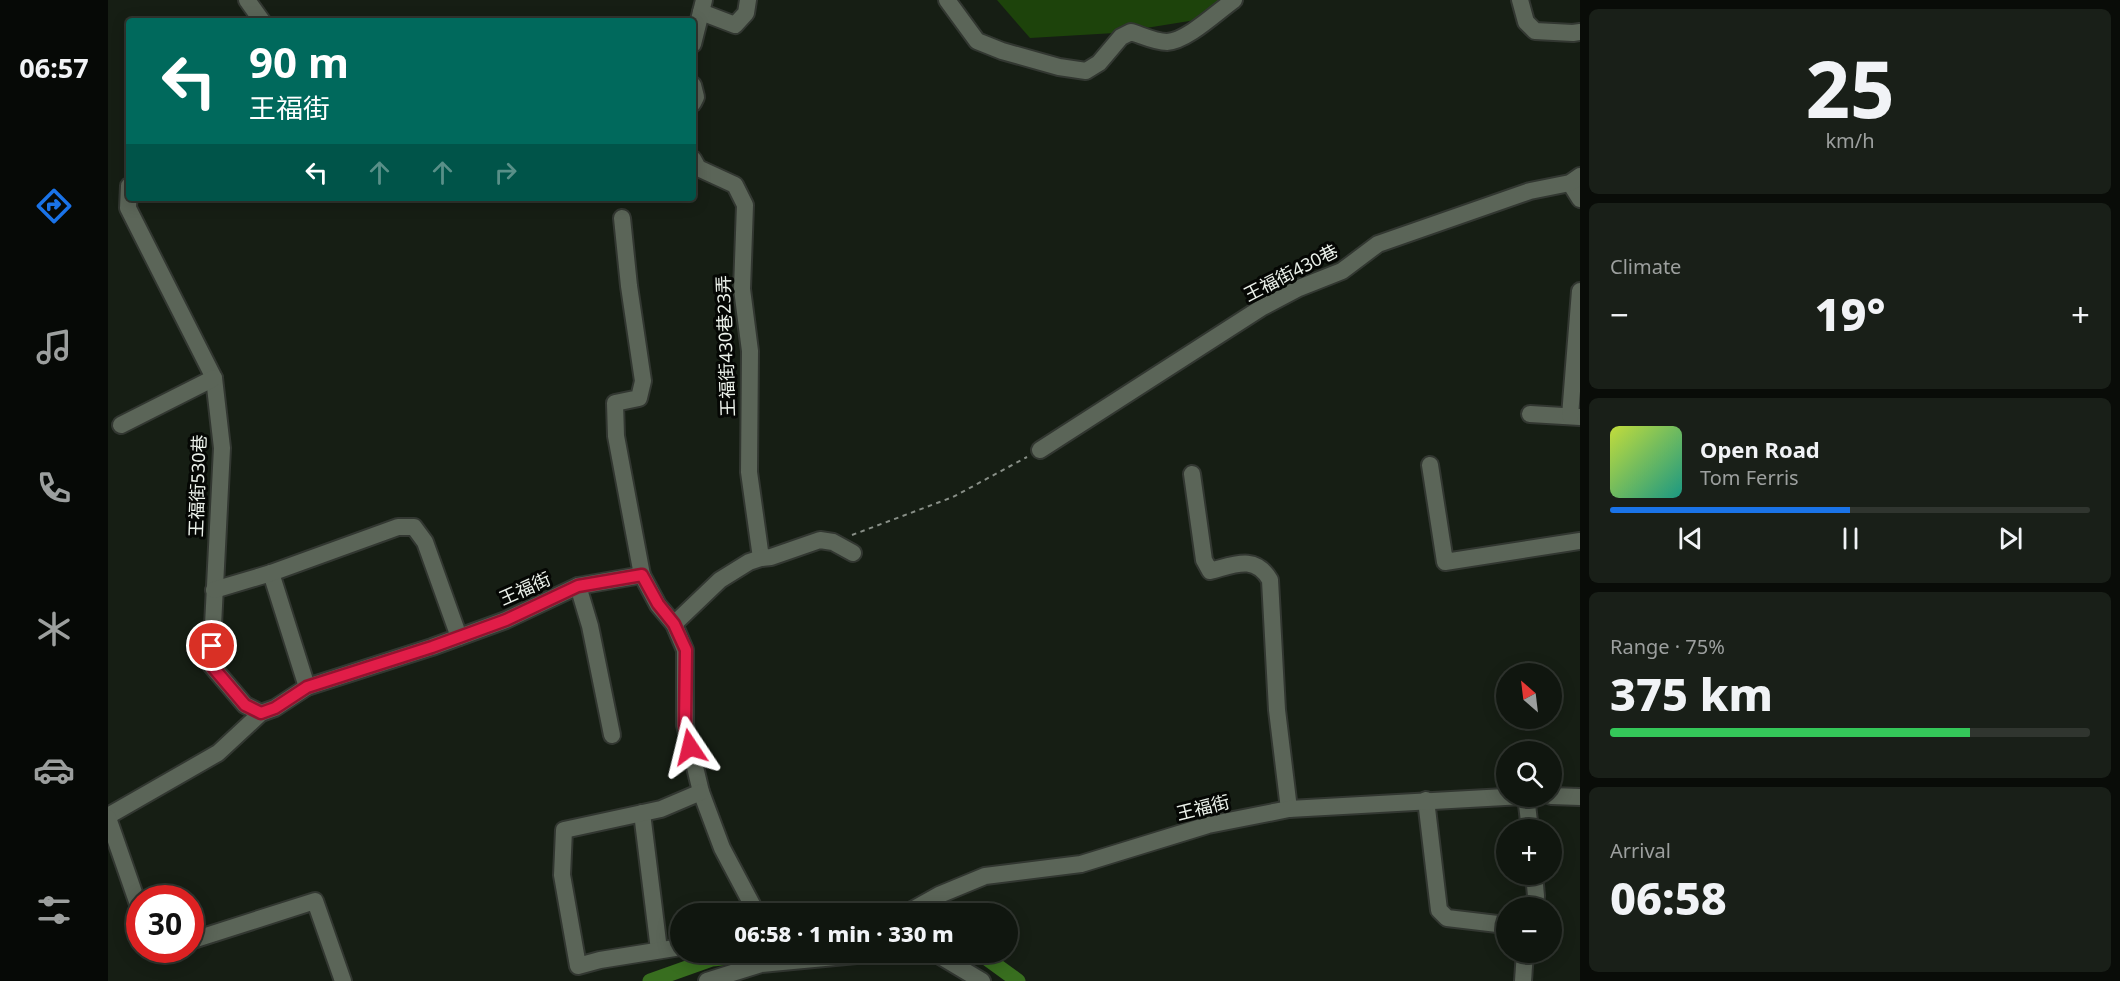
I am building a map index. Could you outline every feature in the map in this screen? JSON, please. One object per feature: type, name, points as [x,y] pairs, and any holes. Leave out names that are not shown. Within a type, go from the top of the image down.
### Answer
[{"type":"street","points":[[248,0],[260,18]]},
{"type":"street","points":[[696,33],[703,6],[735,25],[746,13],[748,0]]},
{"type":"street","points":[[947,0],[977,41],[1059,67],[1086,71],[1099,63],[1121,37],[1131,32],[1167,42],[1196,28],[1234,0]]},
{"type":"street","points":[[1520,0],[1526,22],[1535,32],[1580,32]]},
{"type":"street","name":"王福街430巷23弄","points":[[696,164],[698,168],[735,185],[745,205],[742,289],[750,351],[749,472],[761,558]]},
{"type":"street","points":[[1575,180],[1580,199]]},
{"type":"street","name":"王福街430巷","points":[[1040,450],[1261,309],[1299,288],[1342,271],[1378,244],[1530,190],[1575,180]]},
{"type":"street","name":"王福街530巷","points":[[128,201],[128,208],[214,378],[222,448],[211,665],[245,705],[261,713]]},
{"type":"street","points":[[622,218],[643,381],[639,398],[615,403],[615,436],[642,575],[658,604],[674,624],[686,650],[685,725],[701,792],[722,848],[751,903]]},
{"type":"street","points":[[1530,414],[1575,417],[1580,291]]},
{"type":"street","points":[[121,425],[214,378]]},
{"type":"street","points":[[1430,465],[1445,562],[1580,541]]},
{"type":"street","points":[[1192,474],[1204,560],[1210,571],[1238,564],[1257,565],[1264,569],[1270,580],[1277,710],[1289,809]]},
{"type":"street","points":[[214,590],[272,573],[398,526],[414,527],[425,542],[459,637]]},
{"type":"street","points":[[674,624],[720,580],[749,562],[820,540],[833,542],[853,553]]},
{"type":"street","points":[[272,573],[307,687]]},
{"type":"street","name":"王福街","points":[[108,817],[218,753],[261,713],[275,708],[307,687],[506,620],[578,586],[642,575]]},
{"type":"street","points":[[578,586],[590,626],[612,735]]},
{"type":"street","points":[[670,948],[578,966],[562,875],[564,830],[661,809],[701,792]]},
{"type":"street","points":[[1562,796],[1580,796]]},
{"type":"street","name":"王福街","points":[[925,903],[985,876],[1081,864],[1208,825],[1289,809],[1496,797]]},
{"type":"street","points":[[1426,800],[1439,910],[1447,918],[1496,924]]},
{"type":"street","points":[[642,813],[659,950]]},
{"type":"street","points":[[108,817],[131,885]]},
{"type":"street","points":[[204,936],[315,901],[343,981]]},
{"type":"street","points":[[707,981],[763,966],[790,963]]},
{"type":"street","points":[[951,963],[982,981]]},
{"type":"street","points":[[1523,981],[1524,963]]},
{"type":"path","points":[[833,542],[952,496],[1006,470],[1040,450]]},
{"type":"green space","points":[[997,0],[1229,0],[1208,18],[1115,33],[1030,38]]},
{"type":"waterway","points":[[650,981],[701,963]]},
{"type":"waterway","points":[[993,963],[1018,981]]},
{"type":"route","points":[[212,646],[211,665],[245,705],[261,713],[275,708],[307,687],[432,647],[506,620],[578,586],[642,575],[658,604],[674,624],[686,650],[685,725],[690,747]]}]
